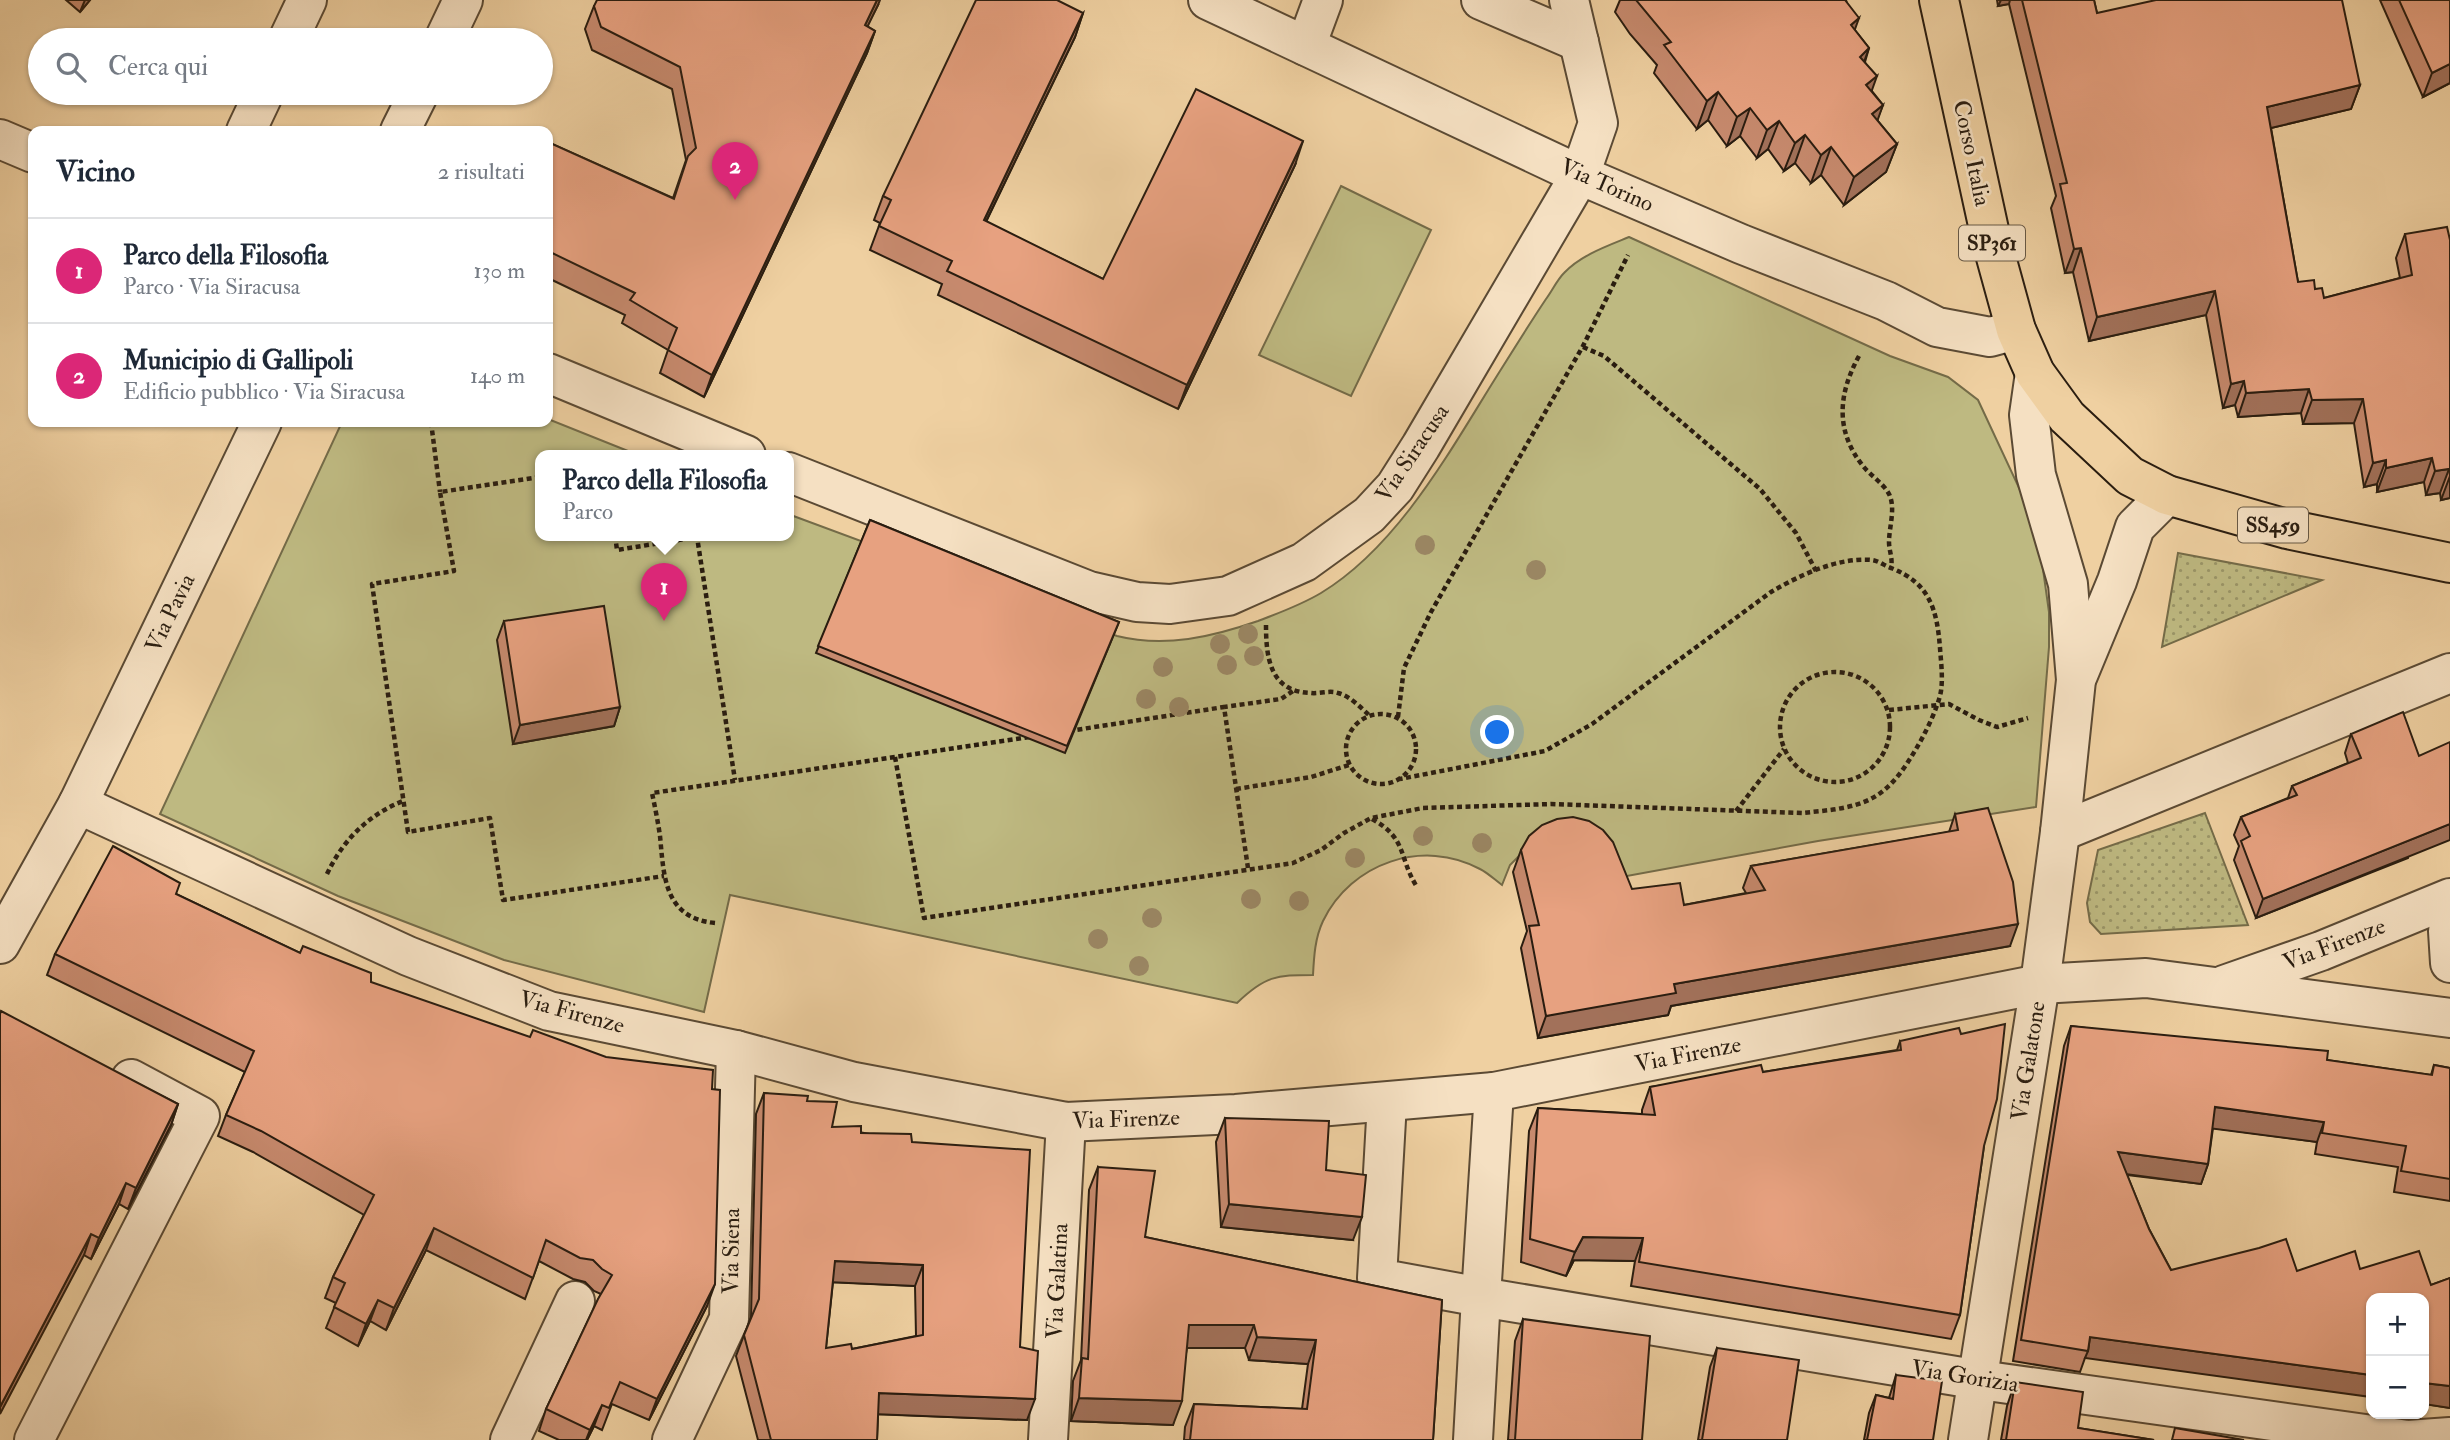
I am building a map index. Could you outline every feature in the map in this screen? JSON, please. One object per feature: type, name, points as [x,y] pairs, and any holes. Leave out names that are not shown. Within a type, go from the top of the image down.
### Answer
[{"type":"main road","name":"Corso Italia","points":[[1939,0],[1991,239],[2016,330],[2035,373],[2067,417],[2130,476],[2167,495],[2287,529],[2450,563]]},
{"type":"street","points":[[293,28],[306,0]]},
{"type":"street","name":"Via Torino","points":[[1208,0],[1580,174],[1741,244],[1886,301],[1937,327],[1990,337],[2016,330]]},
{"type":"street","points":[[1306,46],[1323,0]]},
{"type":"street","points":[[1481,0],[1579,41]]},
{"type":"street","name":"Via Siracusa","points":[[794,474],[1088,591],[1137,602],[1170,604],[1228,596],[1304,562],[1369,515],[1395,486],[1580,174],[1598,123],[1569,0]]},
{"type":"street","points":[[248,126],[258,105]]},
{"type":"street","points":[[402,126],[413,105]]},
{"type":"street","points":[[0,139],[28,151]]},
{"type":"street","name":"Via Galatone","points":[[1968,1440],[1980,1380],[2040,984],[2076,680],[2068,584],[2036,475],[2029,415],[2035,373]]},
{"type":"street","points":[[553,375],[734,450]]},
{"type":"street","name":"Via Pavia","points":[[0,944],[78,804],[260,427]]},
{"type":"street","name":"Via Galatone","points":[[2076,680],[2117,581],[2135,527],[2167,495]]},
{"type":"street","points":[[2060,832],[2450,673]]},
{"type":"street","name":"Via Firenze","points":[[78,804],[408,957],[549,1011],[736,1050],[854,1082],[1066,1122],[1236,1114],[1494,1092],[2040,984],[2146,978],[2450,1018]]},
{"type":"street","name":"Via Firenze","points":[[2218,987],[2321,951],[2450,898]]},
{"type":"street","points":[[2450,926],[2450,963]]},
{"type":"street","name":"Via Siena","points":[[673,1440],[729,1319],[736,1050]]},
{"type":"street","points":[[34,1440],[200,1116],[106,1066]]},
{"type":"street","points":[[1473,1440],[1494,1092]]},
{"type":"street","name":"Via Gorizia","points":[[1387,1102],[1377,1278],[1980,1380],[2408,1440],[2450,1437]]},
{"type":"street","name":"Via Galatina","points":[[1048,1440],[1066,1122]]},
{"type":"street","points":[[510,1440],[575,1301]]},
{"type":"path","points":[[1398,717],[1404,668],[1431,612],[1583,346],[1628,255]]},
{"type":"path","points":[[1583,346],[1604,356],[1760,489],[1796,533],[1816,571]]},
{"type":"path","points":[[1859,356],[1849,374],[1841,402],[1844,429],[1854,455],[1889,493],[1892,511],[1889,546],[1893,557],[1892,568]]},
{"type":"path","points":[[431,427],[454,571],[372,584],[408,832],[490,818],[503,900],[663,876]]},
{"type":"path","points":[[440,492],[535,478]]},
{"type":"path","points":[[616,541],[617,550],[672,541]]},
{"type":"path","points":[[698,541],[735,780]]},
{"type":"path","points":[[895,757],[924,918],[1293,863],[1321,850],[1371,818],[1423,808],[1550,804],[1802,813],[1836,810],[1860,803],[1882,792],[1903,770],[1925,733],[1941,692],[1939,632],[1932,603],[1919,583],[1902,572],[1875,561],[1855,561],[1816,571],[1771,592],[1592,724],[1545,751],[1400,779],[1387,784],[1372,783],[1359,777],[1349,765],[1345,750],[1348,735],[1356,723],[1369,715],[1384,713],[1398,717],[1410,727],[1416,740],[1416,755],[1411,769],[1400,779]]},
{"type":"path","points":[[1266,625],[1266,655],[1279,681],[1293,691],[1310,694],[1336,692],[1349,698],[1369,715]]},
{"type":"path","points":[[1838,671],[1860,677],[1878,690],[1889,710],[1891,731],[1885,752],[1872,768],[1855,779],[1834,783],[1813,778],[1796,766],[1784,749],[1780,727],[1784,705],[1797,686],[1816,674],[1838,671]]},
{"type":"path","points":[[1062,732],[1280,699],[1293,691]]},
{"type":"path","points":[[1889,710],[1949,704],[1997,727],[2036,717]]},
{"type":"path","points":[[1224,706],[1248,868]]},
{"type":"path","points":[[715,923],[699,921],[685,914],[674,902],[663,876],[660,833],[652,793],[1035,736]]},
{"type":"path","points":[[1735,811],[1784,749]]},
{"type":"path","points":[[1236,789],[1311,777],[1349,765]]},
{"type":"path","points":[[309,911],[342,846],[372,818],[403,801]]},
{"type":"path","points":[[1371,818],[1389,829],[1402,847],[1406,871],[1417,887]]},
{"type":"shaded area","points":[[1341,186],[1431,230],[1351,396],[1259,355]]},
{"type":"shaded area","points":[[1629,237],[1890,356],[1948,377],[1978,400],[2021,492],[2042,562],[2049,612],[2049,647],[2036,807],[1818,841],[1616,878],[1526,849],[1510,865],[1502,885],[1483,871],[1458,860],[1435,856],[1391,862],[1370,871],[1351,884],[1335,901],[1318,934],[1313,975],[1272,979],[1255,987],[1237,1003],[730,895],[704,1012],[504,960],[338,896],[160,814],[340,427],[553,427],[553,421],[626,450],[535,450],[535,541],[794,541],[794,516],[1117,636],[1153,641],[1188,639],[1241,627],[1306,601],[1349,573],[1376,549],[1400,522],[1443,462],[1561,276],[1586,256]]},
{"type":"shaded area","points":[[2178,553],[2322,580],[2162,647]]},
{"type":"shaded area","points":[[2205,813],[2248,925],[2101,934],[2090,922],[2087,903],[2098,850]]},
{"type":"building","points":[[597,0],[877,0],[865,25],[875,31],[712,375],[668,350],[677,328],[630,300],[635,293],[553,253],[553,144],[674,199],[688,156],[696,148],[680,67],[601,27],[594,6]]},
{"type":"building","points":[[976,0],[1057,0],[1083,13],[984,220],[1103,279],[1196,89],[1303,141],[1187,385],[947,271],[952,261],[879,226],[891,200],[883,196]]},
{"type":"building","points":[[1636,0],[1845,0],[1859,18],[1851,25],[1869,48],[1860,57],[1877,76],[1866,85],[1883,105],[1872,114],[1897,144],[1854,177],[1831,147],[1821,155],[1805,135],[1795,143],[1779,121],[1767,130],[1750,108],[1737,117],[1718,92],[1707,101],[1664,45],[1671,42]]},
{"type":"building","points":[[2022,0],[2094,0],[2097,13],[2156,0],[2342,0],[2360,85],[2267,107],[2298,282],[2314,280],[2315,289],[2322,288],[2324,298],[2412,275],[2405,234],[2447,227],[2450,240],[2450,475],[2449,469],[2435,471],[2432,458],[2386,468],[2386,460],[2373,463],[2363,399],[2312,400],[2309,389],[2246,393],[2244,381],[2231,384],[2215,291],[2097,317],[2081,248],[2074,249],[2060,184],[2067,183]]},
{"type":"building","points":[[2399,0],[2450,0],[2450,64],[2432,73]]},
{"type":"building","points":[[870,520],[1119,622],[1067,746],[818,646]]},
{"type":"building","points":[[604,606],[620,707],[520,725],[504,621]]},
{"type":"building","points":[[2403,712],[2419,756],[2450,742],[2450,824],[2263,899],[2241,841],[2250,836],[2241,817],[2297,795],[2292,786],[2361,758],[2351,734]]},
{"type":"building","points":[[1988,808],[2013,882],[2018,924],[1674,984],[1676,993],[1546,1016],[1529,926],[1539,925],[1521,850],[1529,836],[1542,825],[1573,817],[1589,821],[1603,830],[1613,842],[1632,889],[1680,883],[1684,905],[1765,890],[1751,866],[1958,830],[1955,814]]},
{"type":"building","points":[[113,846],[180,883],[176,894],[300,953],[303,946],[371,973],[371,982],[530,1037],[533,1030],[606,1057],[713,1070],[712,1089],[720,1090],[715,1284],[657,1399],[620,1382],[609,1408],[602,1405],[590,1430],[546,1409],[612,1275],[593,1260],[580,1258],[546,1240],[533,1278],[434,1228],[394,1308],[378,1300],[366,1324],[334,1307],[345,1283],[333,1277],[374,1195],[261,1131],[226,1115],[254,1051],[55,954]]},
{"type":"building","points":[[1,1011],[178,1104],[136,1188],[126,1183],[99,1238],[91,1234],[0,1407],[0,1014]]},
{"type":"building","points":[[2005,1024],[1997,1099],[1984,1146],[1960,1315],[1639,1262],[1643,1238],[1583,1237],[1575,1252],[1530,1239],[1538,1108],[1655,1115],[1650,1087],[1761,1065],[1763,1072],[1901,1050],[1900,1041],[1959,1028],[1961,1034]]},
{"type":"building","points":[[2071,1026],[2328,1051],[2327,1060],[2432,1075],[2434,1065],[2450,1068],[2450,1179],[2401,1171],[2406,1146],[2322,1133],[2324,1122],[2215,1107],[2208,1164],[2118,1152],[2149,1229],[2171,1270],[2286,1239],[2297,1271],[2355,1251],[2360,1269],[2419,1251],[2431,1285],[2450,1278],[2450,1386],[2429,1384],[2429,1293],[2366,1293],[2366,1374],[2090,1337],[2088,1351],[2021,1340]]},
{"type":"building","points":[[764,1093],[808,1096],[807,1101],[837,1102],[832,1127],[861,1126],[861,1133],[911,1134],[912,1142],[1030,1150],[1020,1347],[1038,1351],[1035,1399],[879,1393],[877,1440],[771,1440],[744,1335],[759,1299]],"holes":[[[835,1261],[923,1265],[923,1335],[852,1349],[851,1344],[826,1348]]]},
{"type":"building","points":[[1225,1118],[1329,1121],[1326,1170],[1366,1175],[1362,1217],[1229,1204]]},
{"type":"building","points":[[1098,1167],[1155,1171],[1145,1237],[1442,1300],[1433,1440],[1190,1440],[1194,1404],[1307,1409],[1316,1340],[1257,1337],[1254,1325],[1189,1325],[1182,1401],[1079,1398],[1082,1358],[1088,1359]]},
{"type":"building","points":[[1523,1319],[1650,1336],[1642,1440],[1515,1440]]},
{"type":"building","points":[[1717,1348],[1799,1360],[1787,1440],[1702,1440]]},
{"type":"building","points":[[1896,1375],[1942,1381],[1933,1440],[1867,1440],[1876,1395],[1893,1399]]},
{"type":"building","points":[[2015,1382],[2083,1392],[2078,1428],[2154,1440],[2006,1440]]},
{"type":"building","points":[[2175,1428],[2244,1440],[2172,1440]]},
{"type":"place","name":"Municipio di Gallipoli","points":[[735,200]]},
{"type":"place","name":"Parco della Filosofia","points":[[664,621]]}]
